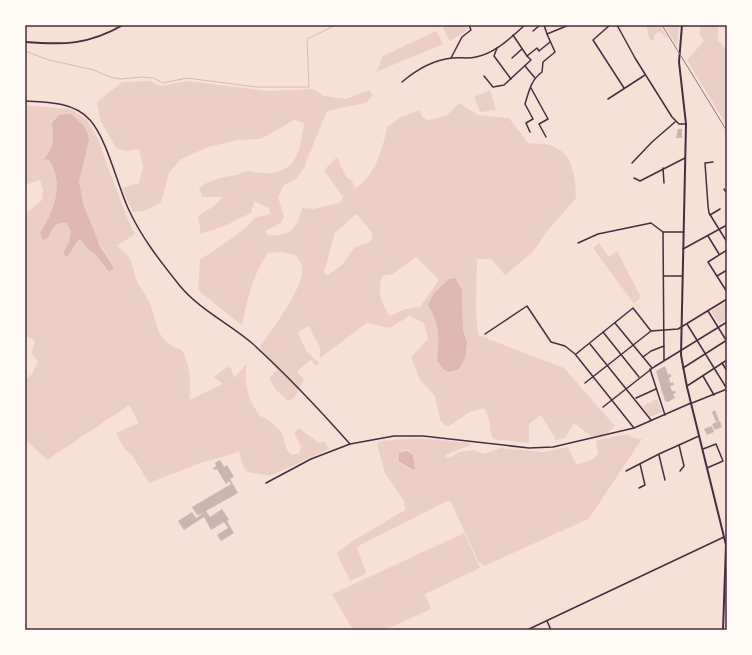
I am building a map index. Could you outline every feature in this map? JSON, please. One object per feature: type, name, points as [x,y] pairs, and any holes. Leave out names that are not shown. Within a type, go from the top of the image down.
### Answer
[{"type":"main road","points":[[25,42],[74,44],[94,39],[123,25]]},
{"type":"main road","points":[[682,25],[679,62],[686,124],[681,350],[687,386],[726,545],[723,630]]},
{"type":"street","points":[[451,58],[462,37],[471,30],[469,25]]},
{"type":"street","points":[[402,82],[409,76],[433,62],[451,58],[476,58],[497,48],[525,25]]},
{"type":"street","points":[[533,31],[540,25]]},
{"type":"street","points":[[530,132],[526,124],[533,119],[525,104],[530,87],[535,78],[542,72],[543,62],[555,52],[544,25]]},
{"type":"street","points":[[547,34],[563,26],[569,25]]},
{"type":"street","points":[[610,25],[593,40],[624,88]]},
{"type":"street","points":[[617,25],[675,122],[679,124],[686,124]]},
{"type":"street","points":[[484,76],[493,87],[504,85],[531,60],[513,35]]},
{"type":"street","points":[[528,56],[537,48],[539,51],[550,42]]},
{"type":"street","points":[[497,48],[494,56],[511,79]]},
{"type":"street","points":[[512,58],[522,49]]},
{"type":"street","points":[[525,66],[535,78]]},
{"type":"street","points":[[608,99],[646,75]]},
{"type":"street","points":[[530,87],[548,119],[539,124],[546,138]]},
{"type":"street","points":[[25,101],[60,104],[80,112],[90,120],[101,139],[134,222],[161,262],[191,298],[254,345],[291,381],[350,444]]},
{"type":"street","points":[[632,163],[675,122]]},
{"type":"street","points":[[634,178],[640,181],[685,158]]},
{"type":"street","points":[[713,162],[705,162],[708,206],[710,215],[727,242]]},
{"type":"street","points":[[663,168],[664,183]]},
{"type":"street","points":[[724,189],[727,193]]},
{"type":"street","points":[[710,215],[720,209]]},
{"type":"street","points":[[578,242],[598,234],[651,224],[664,232],[683,232]]},
{"type":"street","points":[[683,249],[727,225]]},
{"type":"street","points":[[664,232],[664,360]]},
{"type":"street","points":[[708,236],[719,254]]},
{"type":"street","points":[[727,250],[708,262],[727,292]]},
{"type":"street","points":[[717,276],[727,270]]},
{"type":"street","points":[[664,276],[682,276]]},
{"type":"street","points":[[585,383],[651,331],[678,330],[727,299]]},
{"type":"street","points":[[485,334],[527,306],[551,342],[566,346],[575,354],[634,428]]},
{"type":"street","points":[[575,354],[632,308],[651,331]]},
{"type":"street","points":[[683,368],[727,341],[708,311]]},
{"type":"street","points":[[615,322],[651,369],[664,415]]},
{"type":"street","points":[[603,406],[639,377],[664,360],[727,322]]},
{"type":"street","points":[[266,483],[311,459],[350,444],[394,436],[424,436],[541,448],[564,446],[634,428],[727,389],[686,324]]},
{"type":"street","points":[[603,332],[639,377]]},
{"type":"street","points":[[590,343],[652,420]]},
{"type":"street","points":[[643,357],[651,350],[664,345]]},
{"type":"street","points":[[687,386],[727,360]]},
{"type":"street","points":[[722,363],[727,371]]},
{"type":"street","points":[[703,376],[714,394]]},
{"type":"street","points":[[635,399],[656,389]]},
{"type":"street","points":[[626,471],[699,436]]},
{"type":"street","points":[[702,449],[716,444],[723,461],[707,468]]},
{"type":"street","points":[[679,445],[684,466],[680,471]]},
{"type":"street","points":[[659,454],[666,480]]},
{"type":"street","points":[[639,488],[645,485],[640,464]]},
{"type":"street","points":[[527,630],[724,537]]},
{"type":"street","points":[[547,621],[551,630]]},
{"type":"shaded area","points":[[445,25],[466,25],[468,28],[466,31],[450,41],[443,28]]},
{"type":"shaded area","points":[[646,25],[660,25],[669,40],[660,32],[654,35],[654,40],[650,40]]},
{"type":"shaded area","points":[[664,25],[679,25],[677,46]]},
{"type":"shaded area","points":[[701,25],[718,25],[718,42],[721,43],[727,51],[727,126],[687,60],[704,41],[699,34]]},
{"type":"shaded area","points":[[436,31],[443,44],[376,72],[383,56]]},
{"type":"shaded area","points":[[150,81],[161,86],[188,81],[267,91],[313,89],[324,96],[346,99],[369,90],[373,95],[366,103],[327,111],[306,165],[296,179],[284,185],[278,197],[284,217],[281,223],[265,231],[268,235],[287,233],[291,230],[298,221],[302,208],[314,209],[339,203],[343,197],[324,170],[337,157],[346,177],[352,181],[355,188],[368,177],[373,169],[383,144],[387,127],[401,117],[420,110],[422,117],[428,120],[446,116],[459,103],[478,115],[509,118],[528,143],[550,145],[560,150],[570,162],[572,168],[576,198],[548,230],[533,252],[505,275],[491,259],[477,259],[476,308],[478,335],[564,368],[615,426],[604,434],[591,436],[574,423],[565,438],[556,440],[541,415],[529,424],[529,443],[493,439],[488,416],[484,408],[470,412],[449,426],[446,426],[440,420],[435,396],[420,380],[411,357],[428,339],[424,323],[409,316],[390,328],[367,323],[320,358],[320,348],[309,326],[298,332],[306,351],[319,363],[317,366],[311,360],[297,371],[304,380],[294,398],[288,401],[276,390],[269,378],[277,370],[260,347],[293,297],[302,275],[301,264],[296,255],[281,252],[268,253],[254,278],[242,325],[231,317],[198,290],[200,260],[245,228],[254,218],[270,214],[269,208],[254,201],[251,213],[227,225],[201,234],[198,217],[216,204],[222,197],[202,197],[199,188],[212,180],[237,175],[247,171],[273,173],[289,166],[298,153],[304,123],[294,120],[261,139],[238,140],[208,147],[181,159],[169,173],[161,203],[143,211],[133,212],[122,188],[139,183],[143,167],[139,149],[126,151],[116,148],[100,120],[97,102],[122,82]],"holes":[[[357,214],[373,234],[371,241],[354,248],[342,265],[328,275],[324,273],[335,232],[342,228]],[[416,257],[439,280],[420,307],[406,309],[390,316],[382,301],[380,288],[382,276],[393,274]],[[462,290],[463,330],[467,343],[437,360],[438,337],[434,314]]]},
{"type":"shaded area","points":[[490,90],[496,110],[480,112],[474,97]]},
{"type":"shaded area","points":[[25,105],[70,109],[86,119],[97,137],[127,218],[135,234],[117,246],[127,254],[131,261],[137,281],[148,300],[161,336],[173,346],[182,350],[190,374],[189,400],[223,384],[214,377],[227,367],[231,368],[234,378],[246,364],[246,379],[249,397],[260,416],[270,421],[279,430],[283,436],[286,449],[289,453],[292,455],[299,453],[301,447],[294,433],[299,428],[319,443],[324,441],[329,449],[270,476],[247,472],[244,468],[239,452],[200,463],[149,483],[132,455],[124,448],[116,433],[139,423],[129,405],[47,460],[25,439],[25,380],[32,374],[38,361],[31,353],[35,342],[33,339],[27,337],[25,338],[25,214],[42,200],[43,190],[40,180],[25,185]],"holes":[[[52,123],[87,149],[80,174],[80,194],[91,227],[114,268],[109,272],[94,253],[89,250],[80,239],[74,243],[70,254],[63,253],[69,242],[71,231],[66,223],[59,223],[53,228],[47,239],[40,233],[54,207],[57,188],[54,169],[49,160],[43,158],[50,151],[53,138]]]},
{"type":"shaded area","points":[[71,114],[83,125],[89,140],[79,181],[83,204],[100,246],[114,268],[109,272],[94,253],[89,250],[80,239],[66,257],[63,253],[69,242],[71,231],[66,223],[59,223],[53,228],[47,239],[43,240],[40,233],[50,216],[56,197],[57,188],[54,169],[49,160],[43,159],[50,151],[51,147],[53,138],[52,123],[59,115]]},
{"type":"shaded area","points":[[599,243],[609,257],[617,251],[641,297],[634,304],[593,248]]},
{"type":"shaded area","points":[[455,278],[462,290],[463,330],[467,343],[465,358],[459,369],[449,372],[443,369],[437,360],[438,331],[432,311],[428,305],[434,293],[449,279]]},
{"type":"shaded area","points":[[727,301],[727,320],[719,324],[711,311]]},
{"type":"shaded area","points":[[657,399],[662,412],[650,417],[643,406]]},
{"type":"shaded area","points":[[628,434],[634,438],[642,439],[588,519],[484,566],[478,561],[451,502],[447,501],[360,545],[357,548],[366,572],[364,575],[350,581],[337,554],[339,551],[356,539],[405,510],[404,501],[385,473],[377,444],[380,441],[419,438],[469,443],[470,445],[446,455],[445,457],[449,458],[459,452],[474,450],[485,454],[500,448],[544,452],[568,447],[576,464],[579,464],[594,459],[598,453],[597,440]],"holes":[[[404,450],[409,450],[413,455],[415,469],[413,471],[397,461],[399,453]]]},
{"type":"shaded area","points":[[408,451],[413,455],[415,469],[413,470],[398,461],[399,453]]},
{"type":"shaded area","points":[[464,533],[480,568],[425,594],[431,609],[385,630],[353,630],[332,594]]},
{"type":"building","points":[[678,129],[682,129],[682,138],[676,138]]},
{"type":"building","points":[[665,366],[668,375],[671,374],[671,377],[669,378],[670,383],[673,382],[674,385],[670,386],[672,391],[675,391],[676,393],[673,394],[675,398],[668,402],[665,401],[656,371]]},
{"type":"building","points":[[715,410],[719,421],[716,422],[712,412]]},
{"type":"building","points":[[720,421],[722,427],[715,430],[712,424]]},
{"type":"building","points":[[712,426],[714,432],[707,435],[704,429]]},
{"type":"building","points":[[220,460],[224,467],[227,465],[234,477],[230,479],[238,493],[206,511],[210,517],[222,509],[229,520],[227,521],[234,533],[221,541],[217,535],[228,528],[224,522],[211,530],[204,517],[184,530],[178,521],[192,512],[196,518],[202,514],[197,515],[192,507],[231,484],[229,481],[226,484],[217,469],[214,470],[213,468],[216,466],[215,463]]},
{"type":"waterway","points":[[25,51],[49,60],[94,70],[110,77],[120,79],[142,77],[153,78],[163,83],[187,78],[256,87],[309,87],[307,39],[336,25]]},
{"type":"railway","points":[[662,25],[727,131]]}]
